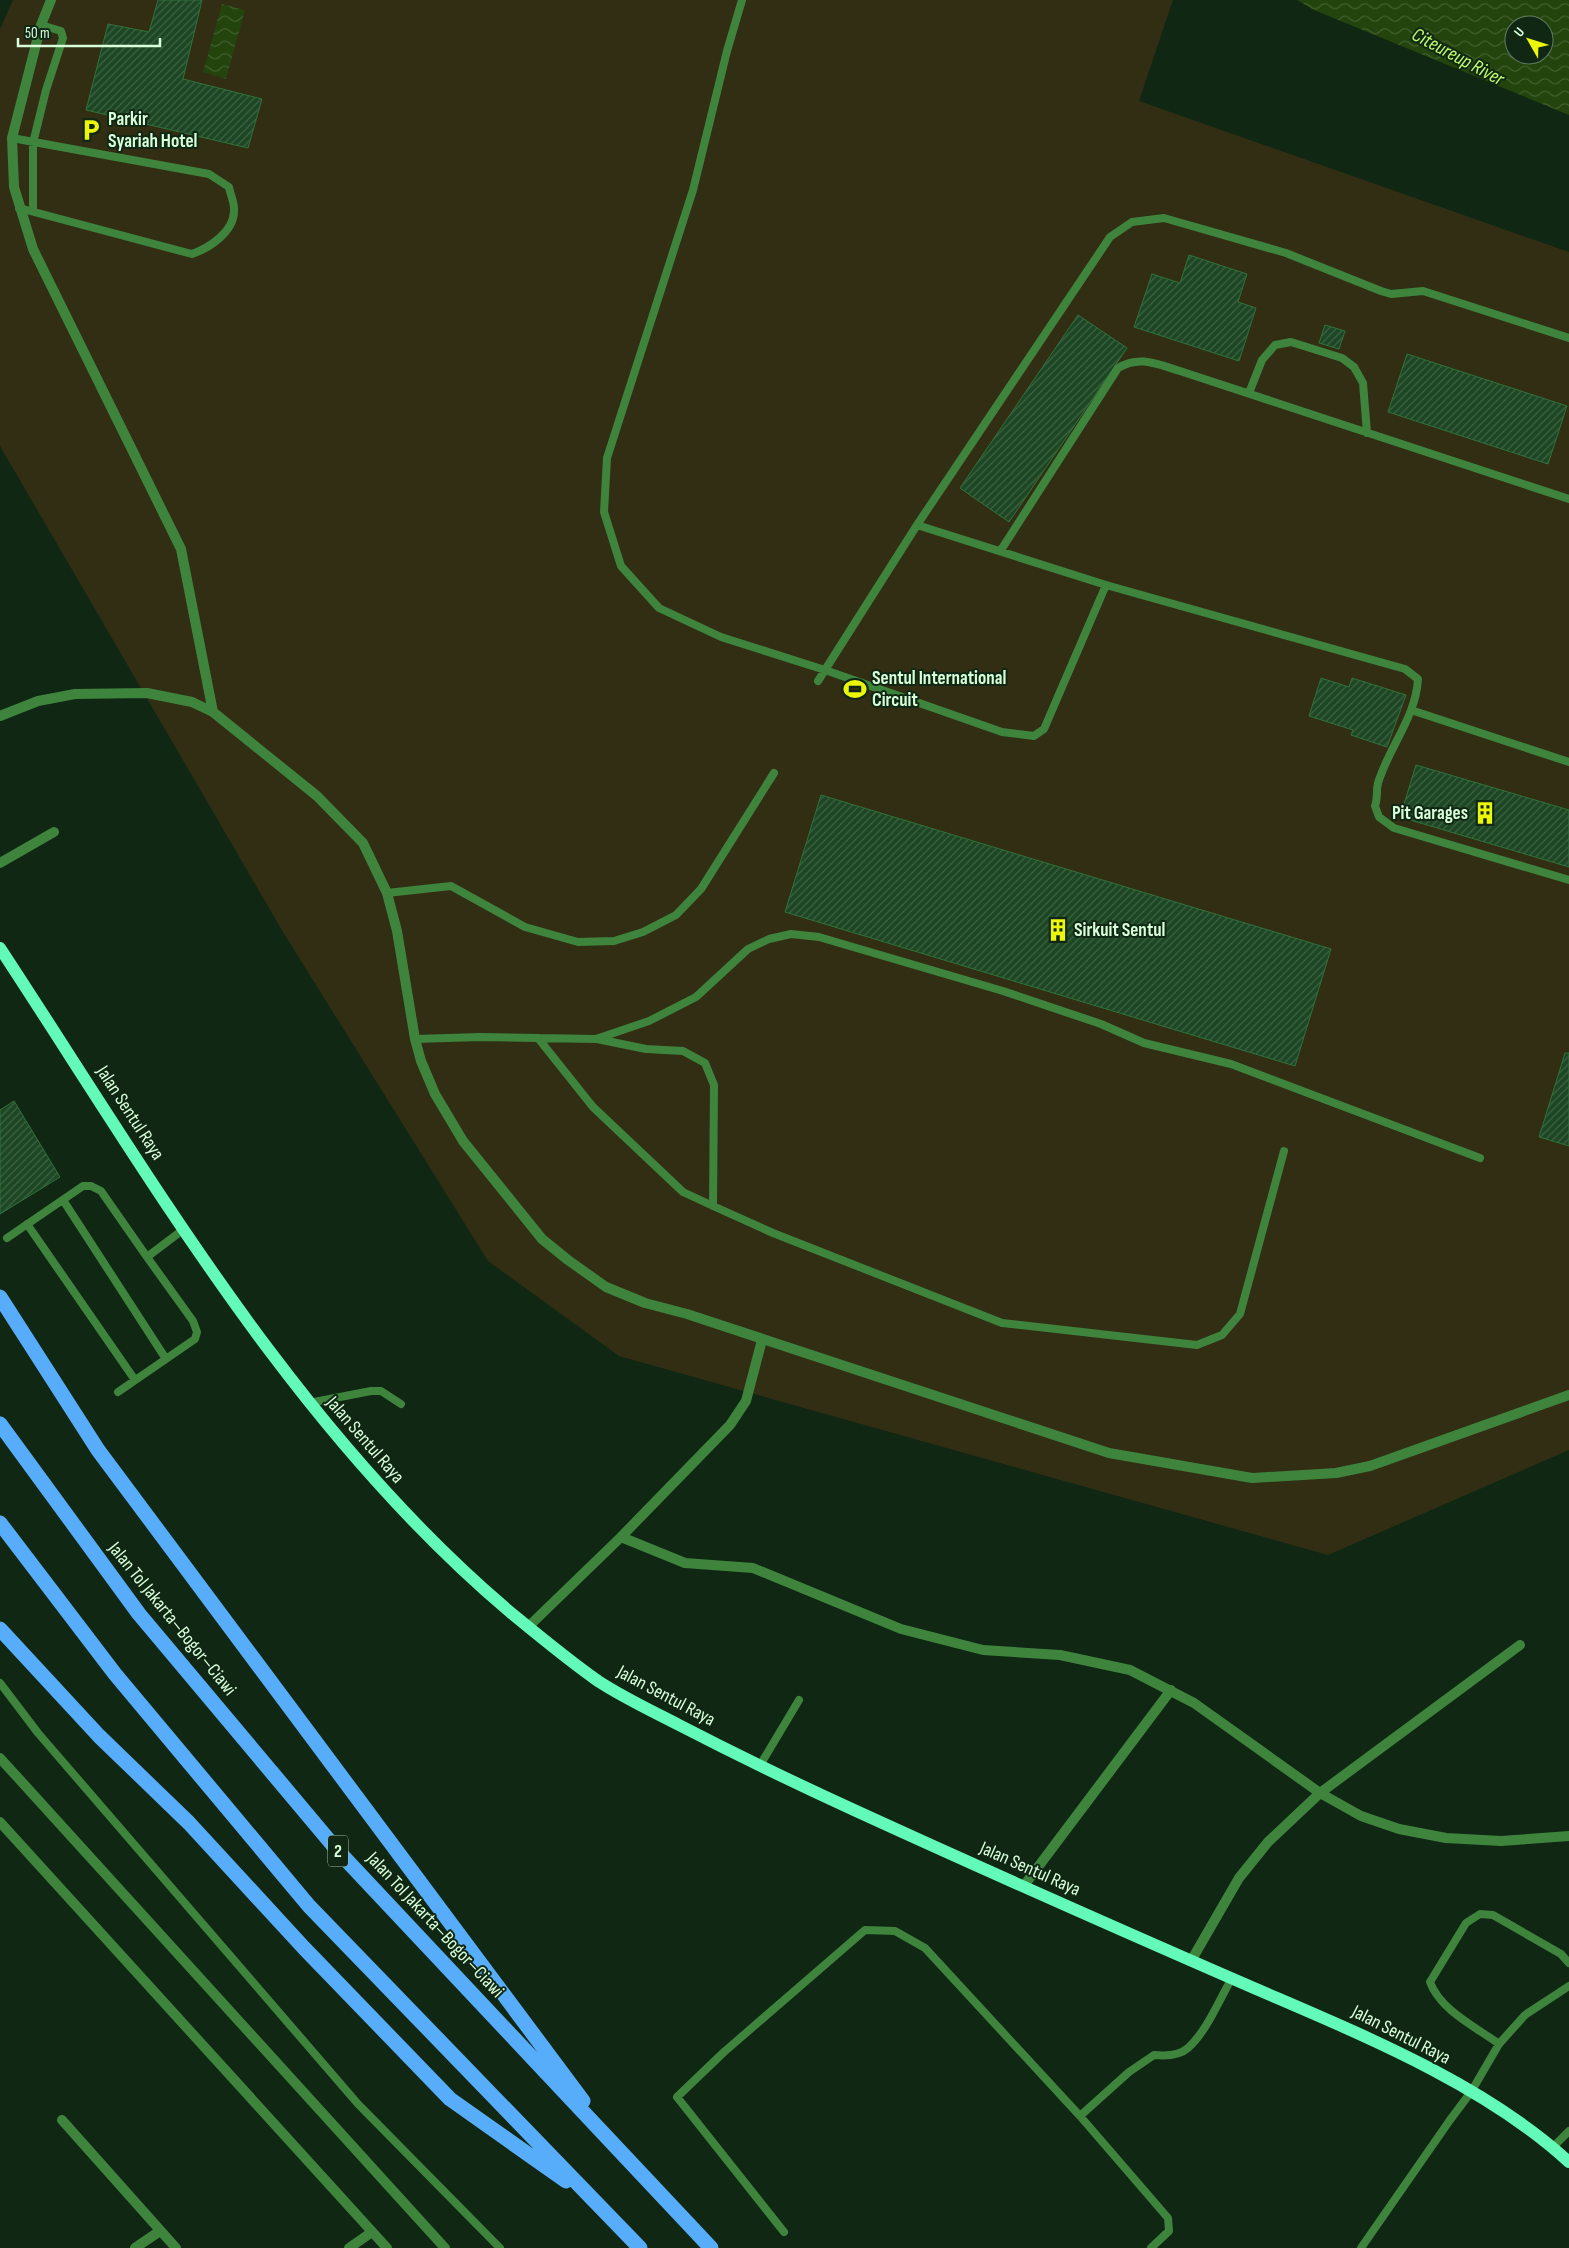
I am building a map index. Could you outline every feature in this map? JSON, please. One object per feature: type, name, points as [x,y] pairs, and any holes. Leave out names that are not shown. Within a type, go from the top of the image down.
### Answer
[{"type":"highway","points":[[0,1297],[98,1450],[629,2161]]},
{"type":"highway","name":"Jalan Tol Jakarta–Bogor–Ciawi","points":[[0,1424],[139,1614],[337,1850],[711,2248]]},
{"type":"highway","points":[[0,1523],[115,1674],[309,1906],[640,2248]]},
{"type":"highway","points":[[0,1629],[99,1736],[189,1823],[311,1956],[450,2099],[596,2202]]},
{"type":"main road","name":"Jalan Sentul Raya","points":[[0,948],[184,1229],[308,1403],[428,1538],[528,1627],[598,1681],[759,1767],[1023,1887],[1347,2028],[1504,2111],[1553,2147],[1569,2162]]},
{"type":"street","points":[[51,0],[41,25],[12,138],[14,187],[33,250],[181,549],[213,712]]},
{"type":"street","points":[[0,716],[38,701],[75,694],[147,693],[192,702],[213,712],[317,796],[363,843],[387,893],[397,931],[415,1039],[435,1094],[463,1141],[542,1239],[606,1287],[646,1303],[687,1314],[1109,1453],[1252,1478],[1336,1473],[1370,1466],[1569,1395]]},
{"type":"street","points":[[0,863],[54,832]]},
{"type":"street","points":[[528,1627],[621,1537],[730,1425],[746,1402],[762,1340]]},
{"type":"street","points":[[621,1537],[685,1563],[753,1568],[901,1629],[983,1650],[1060,1655],[1130,1670],[1202,1708],[1320,1794],[1361,1816],[1399,1829],[1446,1838],[1501,1840],[1569,1836]]},
{"type":"street","points":[[1191,1961],[1239,1878],[1268,1842],[1320,1794],[1520,1645]]},
{"type":"street","points":[[1023,1887],[1171,1690]]},
{"type":"street","points":[[0,1758],[445,2248]]},
{"type":"street","points":[[0,1822],[387,2248]]},
{"type":"street","points":[[62,2120],[176,2248]]},
{"type":"street","points":[[135,2248],[160,2231]]},
{"type":"street","points":[[349,2248],[372,2232]]},
{"type":"lane","points":[[742,0],[727,51],[693,190],[607,458],[604,512],[621,566],[659,608],[721,637],[825,670],[1002,732],[1034,736],[1044,729],[1106,585]]},
{"type":"lane","points":[[33,211],[33,143],[46,90],[63,38],[58,28],[41,25]]},
{"type":"lane","points":[[12,138],[209,174],[229,187],[235,211],[225,232],[209,248],[192,254],[19,208]]},
{"type":"lane","points":[[818,681],[917,526],[1110,237],[1132,222],[1164,218],[1286,253],[1381,291],[1392,294],[1423,290],[1569,338]]},
{"type":"lane","points":[[1249,393],[1262,360],[1274,345],[1291,342],[1342,358],[1354,366],[1363,382],[1367,432]]},
{"type":"lane","points":[[1001,550],[1118,368],[1129,361],[1144,361],[1249,393],[1569,499]]},
{"type":"lane","points":[[917,526],[1001,550],[1106,585],[1405,669],[1418,679],[1417,690],[1411,710],[1378,784],[1375,806],[1379,817],[1394,828],[1569,880]]},
{"type":"lane","points":[[1411,710],[1569,762]]},
{"type":"lane","points":[[387,893],[451,886],[525,928],[578,942],[614,941],[643,932],[676,915],[701,889],[774,773]]},
{"type":"lane","points":[[596,1039],[649,1021],[696,997],[748,949],[768,939],[791,934],[819,937],[1004,991],[1101,1024],[1144,1042],[1231,1064],[1480,1158]]},
{"type":"lane","points":[[538,1038],[593,1107],[683,1192],[773,1234],[1002,1323],[1197,1345],[1222,1335],[1240,1314],[1284,1150]]},
{"type":"lane","points":[[415,1039],[596,1039],[646,1049],[683,1051],[705,1062],[714,1085],[713,1206]]},
{"type":"lane","points":[[7,1238],[83,1186],[91,1186],[101,1191],[193,1321],[198,1332],[196,1339],[118,1392]]},
{"type":"lane","points":[[63,1200],[166,1359]]},
{"type":"lane","points":[[27,1224],[135,1380]]},
{"type":"lane","points":[[147,1257],[184,1229]]},
{"type":"lane","points":[[308,1403],[371,1390],[381,1391],[402,1404]]},
{"type":"lane","points":[[0,1683],[38,1733],[358,2104],[500,2248]]},
{"type":"lane","points":[[759,1767],[799,1700]]},
{"type":"lane","points":[[1499,2044],[1443,2003],[1434,1994],[1430,1982],[1466,1923],[1480,1914],[1493,1915],[1561,1954],[1569,1964]]},
{"type":"lane","points":[[784,2232],[677,2097],[724,2052],[865,1930],[895,1931],[925,1948],[1080,2116],[1168,2218],[1169,2231],[1151,2248]]},
{"type":"lane","points":[[1080,2116],[1129,2072],[1154,2055],[1167,2056],[1187,2049],[1204,2026],[1232,1978]]},
{"type":"lane","points":[[1361,2248],[1471,2092],[1499,2044],[1525,2015],[1569,1986]]},
{"type":"lane","points":[[1553,2147],[1569,2131]]},
{"type":"shaded area","name":"Sentul International Circuit","points":[[13,0],[1173,0],[1139,101],[1569,252],[1569,1450],[1328,1555],[619,1356],[488,1261],[283,932],[0,446],[0,29]]},
{"type":"water","name":"Citeureup River","points":[[1297,0],[1569,0],[1569,115],[1314,10]]},
{"type":"water","points":[[222,4],[245,10],[226,79],[203,72]]},
{"type":"building","points":[[158,0],[202,0],[183,79],[262,99],[248,148],[86,110],[108,24],[149,32]]},
{"type":"building","points":[[1189,255],[1247,274],[1238,302],[1256,308],[1239,361],[1134,327],[1152,274],[1180,283]]},
{"type":"building","points":[[1078,315],[1127,348],[1009,522],[960,488]]},
{"type":"building","points":[[1325,325],[1345,331],[1339,349],[1319,343]]},
{"type":"building","points":[[1407,354],[1567,406],[1548,464],[1388,412]]},
{"type":"building","points":[[1321,678],[1349,687],[1352,678],[1406,695],[1387,747],[1351,735],[1353,730],[1309,716]]},
{"type":"building","name":"Pit Garages","points":[[1416,765],[1569,810],[1569,867],[1400,817]]},
{"type":"building","name":"Sirkuit Sentul","points":[[821,795],[1331,949],[1295,1066],[785,912]]},
{"type":"building","points":[[1565,1053],[1569,1053],[1569,1146],[1539,1137]]},
{"type":"building","points":[[14,1101],[60,1177],[0,1214],[0,1110]]},
{"type":"place","name":"Parkir Syariah Hotel","points":[[91,130]]},
{"type":"place","name":"Sentul International Circuit","points":[[855,689]]},
{"type":"place","name":"Pit Garages","points":[[1485,813]]},
{"type":"place","name":"Sirkuit Sentul","points":[[1058,930]]}]
